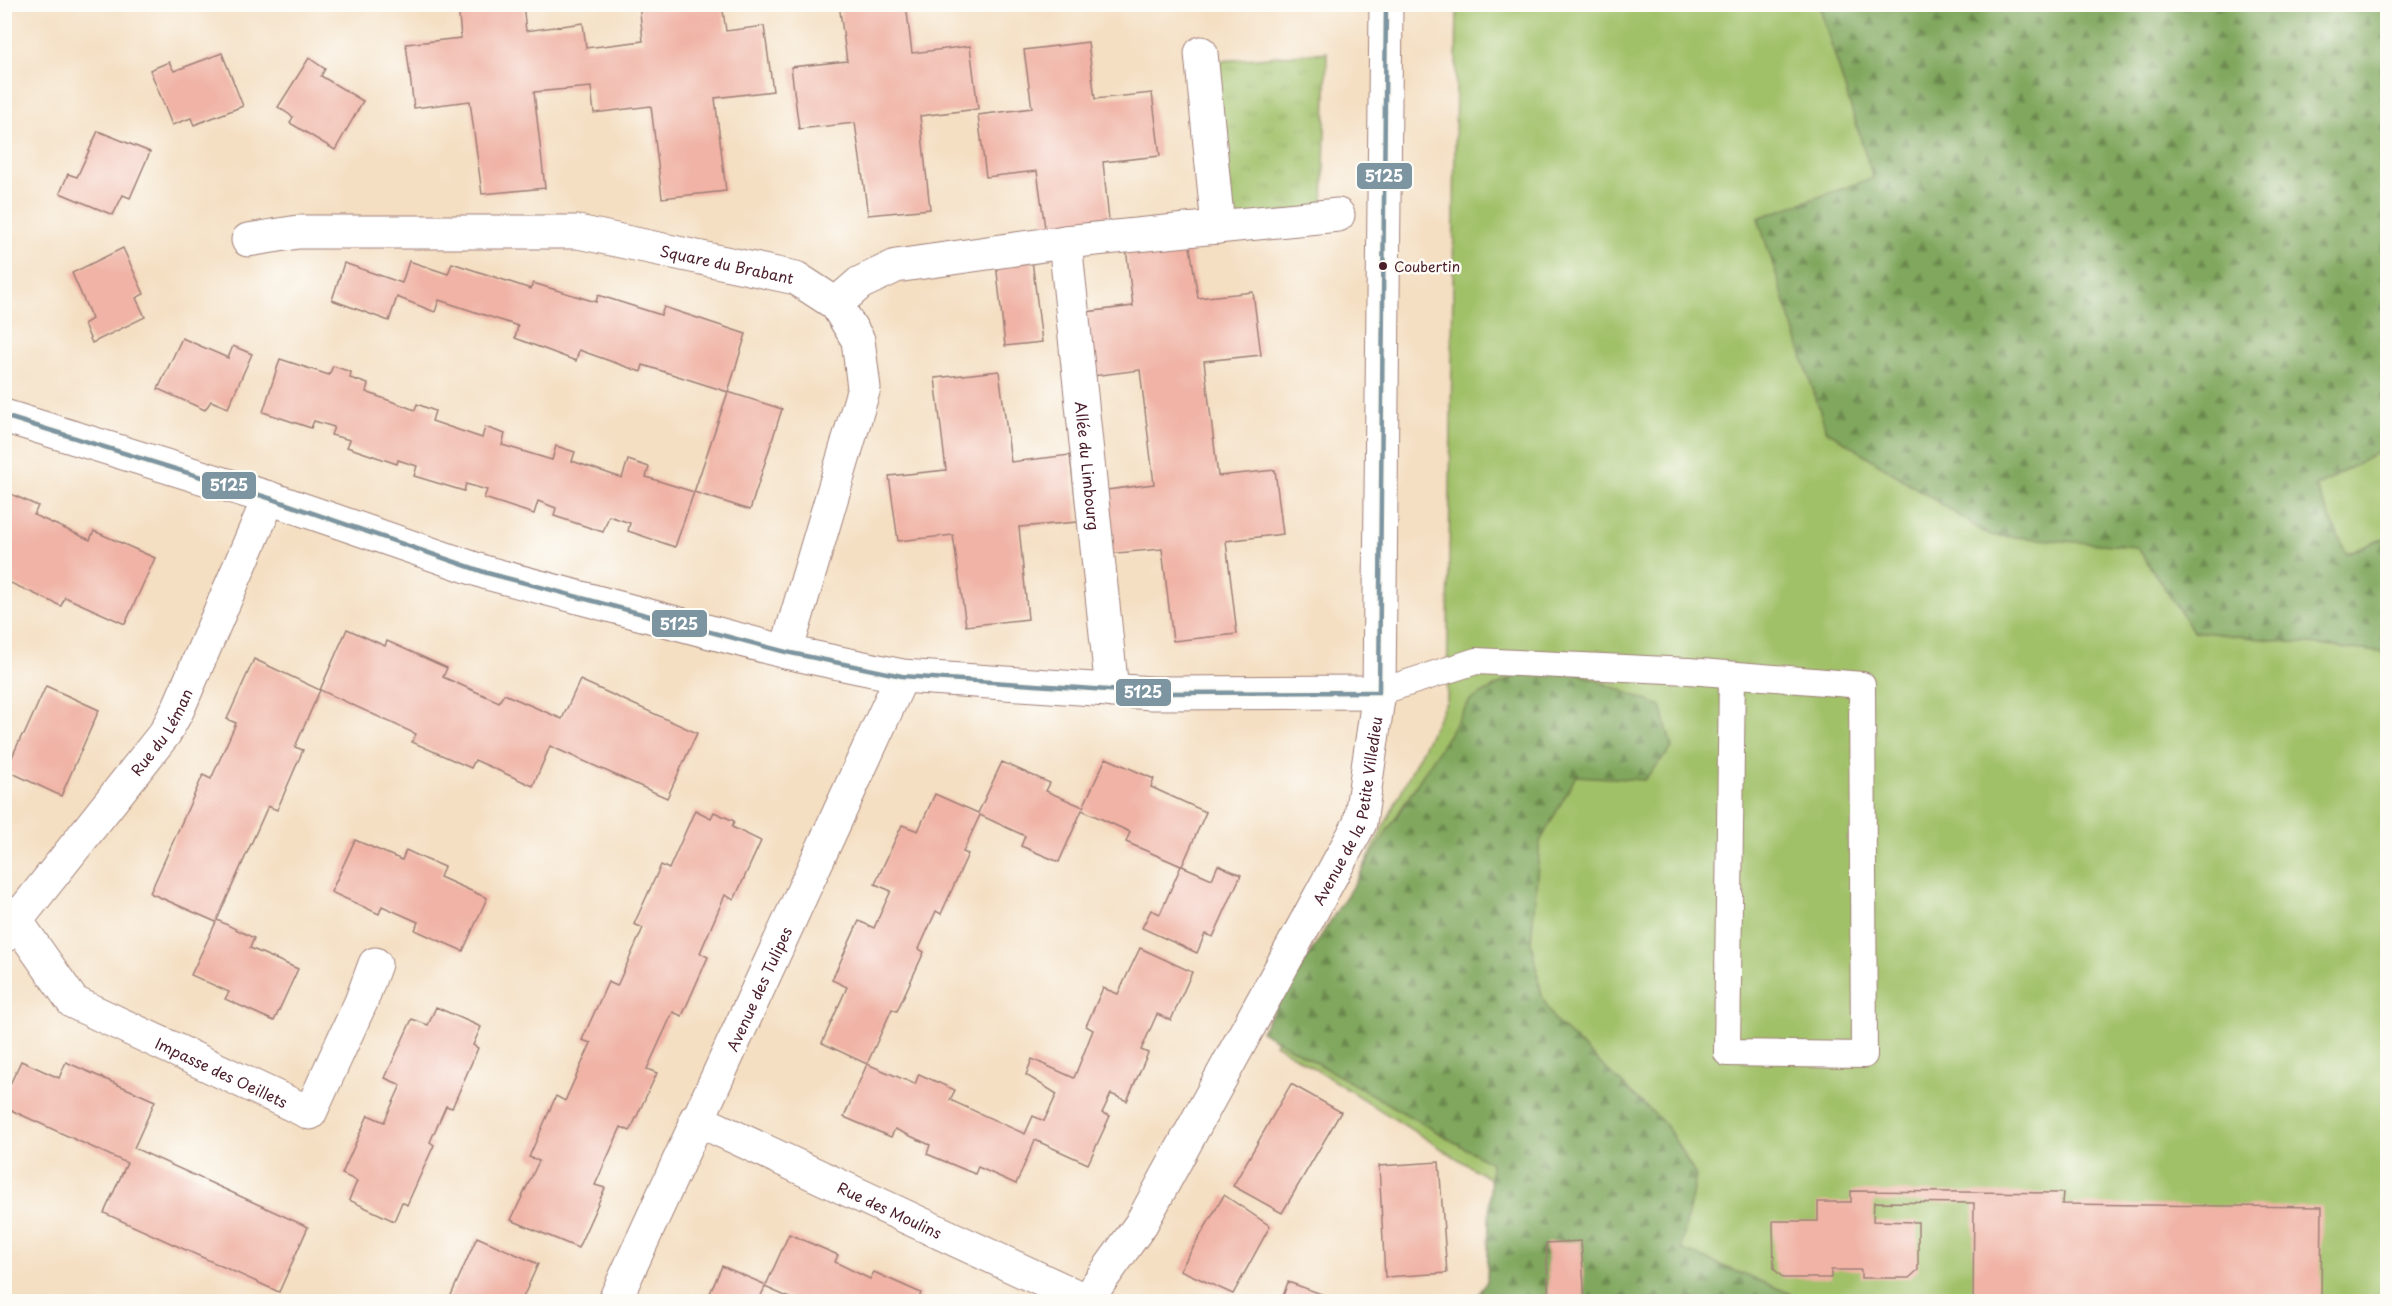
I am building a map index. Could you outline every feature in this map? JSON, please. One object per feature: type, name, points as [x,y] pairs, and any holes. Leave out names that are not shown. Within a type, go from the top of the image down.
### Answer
[{"type":"street","name":"Avenue de la Petite Villedieu","points":[[1086,1301],[1141,1224],[1360,823],[1379,692],[1386,4]]},
{"type":"street","points":[[1201,52],[1218,227]]},
{"type":"street","points":[[836,304],[860,283],[896,266],[1065,242],[1338,215]]},
{"type":"street","name":"Square du Brabant","points":[[248,240],[298,232],[578,232],[796,278],[836,304],[858,340],[864,388],[786,652]]},
{"type":"street","name":"Allée du Limbourg","points":[[1065,242],[1112,691]]},
{"type":"street","points":[[4,416],[269,498],[487,573],[786,652],[902,676],[1152,693],[1379,692]]},
{"type":"street","name":"Rue du Léman","points":[[9,923],[165,733],[178,709],[269,498]]},
{"type":"street","name":"Avenue des Tulipes","points":[[614,1302],[696,1119],[902,676]]},
{"type":"street","name":"Impasse des Oeillets","points":[[9,923],[73,1002],[310,1113],[361,1002],[375,964]]},
{"type":"street","name":"Rue des Moulins","points":[[696,1119],[1086,1301]]},
{"type":"lane","points":[[1379,692],[1476,661],[1732,675],[1862,684],[1864,1055],[1727,1053],[1732,675]]},
{"type":"green space","points":[[1457,5],[2387,5],[2387,1301],[1505,1301],[1555,1220],[1275,1044],[1447,700]]},
{"type":"green space","points":[[1819,5],[2387,5],[2387,447],[2316,487],[2347,554],[2387,537],[2387,653],[2193,631],[2137,547],[1989,535],[1826,430],[1758,218],[1873,178]]},
{"type":"green space","points":[[1327,52],[1323,208],[1231,218],[1210,62]]},
{"type":"green space","points":[[1545,660],[1661,706],[1672,748],[1644,780],[1576,776],[1540,842],[1531,942],[1542,996],[1555,1021],[1666,1125],[1696,1176],[1681,1249],[1804,1299],[1931,1301],[1475,1301],[1487,1281],[1491,1163],[1261,1031],[1470,700]]},
{"type":"building","points":[[458,4],[523,4],[526,31],[583,23],[586,48],[643,41],[639,4],[722,4],[726,31],[764,26],[773,91],[715,98],[726,191],[662,198],[651,106],[594,113],[591,87],[534,92],[545,188],[482,194],[470,101],[414,108],[406,44],[461,38]]},
{"type":"building","points":[[839,4],[906,4],[912,53],[970,46],[978,109],[920,116],[930,209],[868,215],[855,123],[799,129],[791,67],[847,61]]},
{"type":"building","points":[[1088,42],[1095,99],[1152,93],[1160,156],[1103,162],[1109,221],[1045,228],[1037,171],[986,177],[978,115],[1032,108],[1024,50]]},
{"type":"building","points":[[222,53],[243,106],[194,125],[191,118],[172,125],[150,70],[169,62],[174,71]]},
{"type":"building","points":[[309,58],[325,69],[321,76],[363,101],[335,150],[290,123],[293,117],[278,107]]},
{"type":"building","points":[[98,131],[150,152],[130,198],[123,195],[113,215],[60,193],[68,174],[77,177]]},
{"type":"building","points":[[1189,240],[1198,298],[1253,292],[1261,355],[1204,361],[1218,476],[1275,470],[1283,534],[1226,541],[1237,634],[1173,641],[1162,549],[1106,554],[1099,491],[1154,484],[1140,370],[1085,377],[1078,313],[1133,306],[1126,248]]},
{"type":"building","points":[[123,248],[144,294],[136,298],[145,317],[92,343],[84,324],[92,319],[72,273]]},
{"type":"building","points":[[1032,260],[1042,342],[1005,346],[996,263]]},
{"type":"building","points":[[409,261],[448,274],[452,263],[531,289],[533,283],[596,302],[598,295],[661,315],[664,307],[746,334],[728,392],[643,365],[641,372],[579,350],[576,361],[515,338],[518,326],[439,300],[435,312],[397,297],[389,321],[332,300],[344,263],[402,283]]},
{"type":"building","points":[[182,338],[228,358],[233,346],[252,354],[228,408],[211,401],[205,410],[158,389]]},
{"type":"building","points":[[280,359],[329,375],[333,366],[351,372],[350,378],[368,384],[366,392],[415,410],[417,404],[435,411],[432,421],[482,438],[485,427],[505,434],[502,445],[552,460],[556,446],[575,452],[572,461],[622,478],[628,460],[649,467],[646,477],[694,492],[675,547],[628,531],[630,523],[609,516],[603,532],[554,516],[556,508],[538,501],[534,514],[484,498],[487,490],[466,484],[464,491],[414,476],[417,466],[398,460],[397,464],[347,447],[350,440],[331,435],[334,427],[314,421],[311,428],[263,412]]},
{"type":"building","points":[[999,371],[1011,462],[1070,455],[1078,522],[1019,527],[1028,619],[966,626],[953,535],[898,541],[889,476],[946,470],[935,378]]},
{"type":"building","points":[[728,392],[782,409],[750,510],[694,492]]},
{"type":"building","points":[[4,491],[38,506],[34,515],[90,540],[94,531],[155,558],[125,624],[65,597],[61,606],[4,580],[8,571],[4,570]]},
{"type":"building","points":[[347,629],[385,646],[387,641],[447,668],[443,677],[499,702],[504,694],[562,719],[580,680],[697,733],[667,798],[550,746],[533,786],[475,760],[471,768],[412,742],[416,734],[320,690]]},
{"type":"building","points":[[254,659],[320,690],[295,747],[303,750],[277,810],[268,806],[217,920],[254,938],[250,948],[298,969],[274,1021],[225,999],[229,992],[191,975],[216,922],[150,893],[203,775],[211,779],[236,723],[227,719]]},
{"type":"building","points":[[46,686],[99,710],[61,796],[8,771],[4,778],[4,769],[6,770],[24,735]]},
{"type":"building","points":[[1106,758],[1154,779],[1151,787],[1206,812],[1182,866],[1212,879],[1218,865],[1241,875],[1213,937],[1205,934],[1197,953],[1142,928],[1151,910],[1160,914],[1181,866],[1126,842],[1130,832],[1082,810],[1059,862],[1021,846],[1025,836],[980,815],[963,852],[968,854],[941,914],[936,911],[919,949],[924,952],[897,1011],[892,1009],[867,1064],[822,1043],[847,987],[832,980],[859,921],[874,928],[891,891],[875,884],[902,825],[918,831],[935,794],[978,813],[1002,762],[1050,783],[1046,791],[1083,807]]},
{"type":"building","points":[[695,810],[711,818],[714,812],[734,821],[732,827],[761,841],[734,900],[725,895],[700,953],[708,957],[682,1016],[673,1012],[647,1069],[657,1073],[630,1131],[621,1127],[595,1185],[605,1188],[578,1248],[511,1220],[539,1161],[529,1157],[556,1096],[565,1101],[591,1043],[582,1040],[608,982],[617,986],[643,928],[634,924],[661,865],[669,869]]},
{"type":"building","points":[[355,840],[402,860],[406,850],[444,867],[440,877],[487,898],[463,951],[415,930],[418,922],[382,906],[379,914],[331,892]]},
{"type":"building","points":[[1140,948],[1192,972],[1171,1020],[1157,1014],[1141,1050],[1148,1053],[1127,1101],[1111,1094],[1102,1113],[1110,1116],[1088,1164],[1035,1140],[1016,1184],[978,1167],[975,1174],[927,1154],[930,1145],[895,1129],[891,1137],[844,1117],[867,1064],[915,1084],[919,1074],[955,1090],[950,1100],[1025,1134],[1033,1116],[1044,1121],[1057,1094],[1026,1075],[1032,1059],[1074,1078],[1093,1030],[1086,1026],[1103,988],[1118,994]]},
{"type":"building","points":[[436,1007],[481,1027],[473,1045],[478,1048],[452,1108],[446,1106],[430,1142],[434,1145],[407,1205],[402,1202],[394,1221],[349,1200],[357,1181],[342,1174],[368,1115],[384,1122],[401,1085],[385,1078],[412,1019],[428,1025]]},
{"type":"building","points":[[21,1061],[59,1078],[66,1062],[155,1101],[134,1148],[308,1227],[279,1292],[104,1213],[127,1163],[4,1107],[4,1097]]},
{"type":"building","points":[[1291,1084],[1341,1112],[1282,1213],[1233,1186]]},
{"type":"building","points":[[1439,1162],[1447,1273],[1385,1277],[1379,1166]]},
{"type":"building","points":[[1851,1191],[2063,1193],[2062,1204],[2322,1207],[2321,1302],[1973,1302],[1974,1203],[1874,1202],[1873,1221],[1918,1222],[1918,1270],[1909,1278],[1861,1278],[1861,1270],[1831,1270],[1831,1278],[1783,1278],[1774,1269],[1773,1221],[1818,1221],[1818,1202],[1851,1202]]},
{"type":"building","points":[[1224,1195],[1270,1226],[1233,1294],[1180,1270]]},
{"type":"building","points":[[789,1234],[838,1255],[835,1262],[870,1279],[874,1272],[921,1293],[918,1302],[799,1302],[765,1287],[758,1302],[706,1302],[722,1266],[766,1285]]},
{"type":"building","points":[[477,1237],[538,1264],[521,1302],[448,1302]]},
{"type":"building","points":[[1581,1241],[1585,1302],[1549,1302],[1546,1243]]},
{"type":"building","points":[[1288,1282],[1341,1301],[1341,1302],[1281,1302]]},
{"type":"transit line","name":"5125","points":[[1379,692],[1386,4]]},
{"type":"transit line","name":"5125","points":[[4,416],[269,498],[487,573],[786,652],[902,676],[1152,693],[1379,692]]},
{"type":"place","name":"Coubertin","points":[[1383,266]]}]
